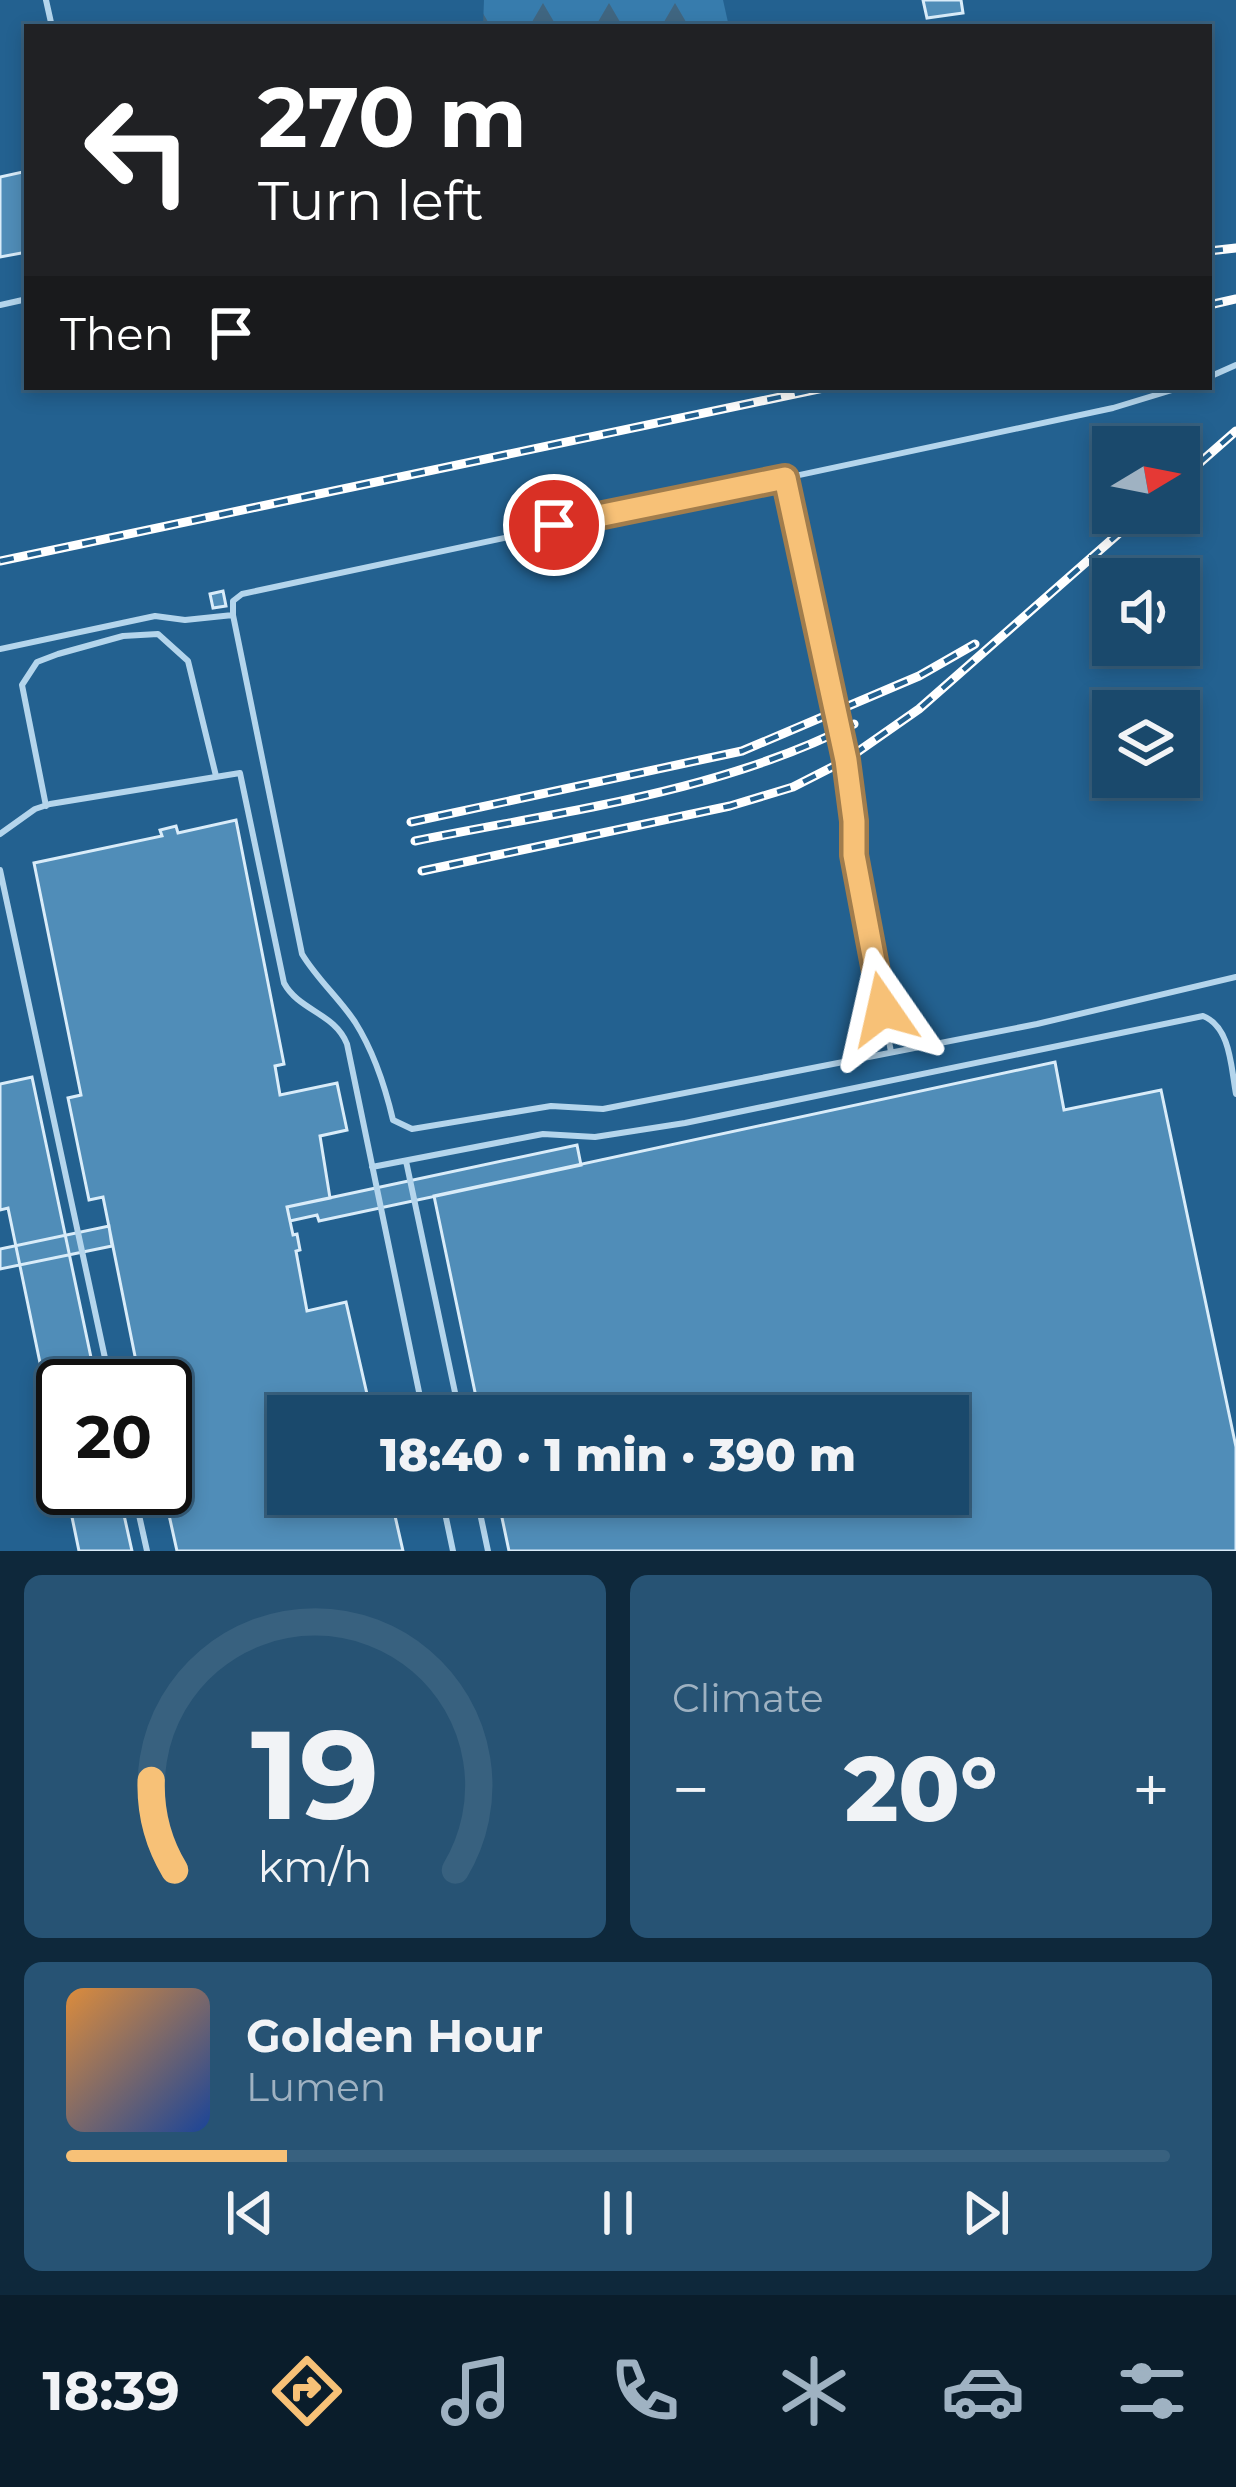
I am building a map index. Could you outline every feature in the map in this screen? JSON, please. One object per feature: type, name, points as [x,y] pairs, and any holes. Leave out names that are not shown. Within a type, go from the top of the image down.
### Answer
[{"type":"lane","points":[[1172,390],[1113,408],[242,594],[233,601],[233,615],[302,954],[320,983],[353,1019],[385,1085],[393,1120],[412,1129],[551,1106],[603,1109],[1037,1024],[1236,977]]},
{"type":"lane","points":[[785,478],[846,760],[854,855],[891,1052]]},
{"type":"lane","points":[[0,649],[155,616],[185,620],[233,615]]},
{"type":"lane","points":[[46,806],[22,685],[37,662],[123,635],[158,634],[188,661],[217,776]]},
{"type":"lane","points":[[0,834],[46,806],[240,772],[284,982],[292,996],[343,1034],[420,1395]]},
{"type":"lane","points":[[0,870],[105,1359]]},
{"type":"lane","points":[[372,1167],[543,1134],[595,1137],[685,1123],[1204,1016],[1216,1021],[1223,1033],[1236,1094]]},
{"type":"lane","points":[[406,1161],[456,1395]]},
{"type":"lane","points":[[139,1515],[147,1551]]},
{"type":"lane","points":[[445,1515],[453,1551]]},
{"type":"lane","points":[[480,1515],[488,1551]]},
{"type":"green space","points":[[484,0],[723,0],[728,24],[483,24]]},
{"type":"building","points":[[923,0],[961,0],[963,13],[927,18]]},
{"type":"building","points":[[24,172],[24,253],[0,257],[0,177]]},
{"type":"building","points":[[223,591],[226,606],[213,608],[210,594]]},
{"type":"building","points":[[236,820],[284,1064],[275,1066],[280,1095],[337,1083],[347,1130],[320,1136],[330,1198],[287,1207],[293,1235],[297,1234],[307,1311],[346,1302],[367,1395],[267,1395],[267,1515],[395,1515],[403,1551],[177,1551],[169,1515],[192,1515],[192,1359],[136,1359],[103,1197],[89,1200],[68,1098],[81,1095],[34,863],[162,836],[160,830],[176,826],[178,833]]},
{"type":"building","points":[[1055,1062],[1064,1110],[1161,1090],[1236,1447],[1236,1551],[509,1551],[501,1515],[969,1515],[969,1395],[476,1395],[434,1196]]},
{"type":"building","points":[[32,1077],[91,1359],[39,1359],[8,1208],[0,1210],[0,1084]]},
{"type":"building","points":[[577,1145],[581,1165],[319,1221],[317,1215],[290,1221],[287,1207]]},
{"type":"building","points":[[109,1226],[112,1246],[0,1269],[0,1249]]},
{"type":"building","points":[[72,1515],[124,1515],[132,1551],[79,1551]]},
{"type":"railway","points":[[1212,251],[1236,248]]},
{"type":"railway","points":[[1212,304],[1236,299]]},
{"type":"railway","points":[[0,561],[814,390]]},
{"type":"railway","points":[[1200,463],[1236,431]]},
{"type":"railway","points":[[422,871],[730,806],[793,787],[846,760],[919,709],[1118,534]]},
{"type":"railway","points":[[411,822],[742,751],[919,676],[975,644]]},
{"type":"railway","points":[[415,841],[694,783],[802,748],[854,724]]},
{"type":"route","points":[[554,525],[785,478],[846,760],[854,855],[883,1009]]}]
